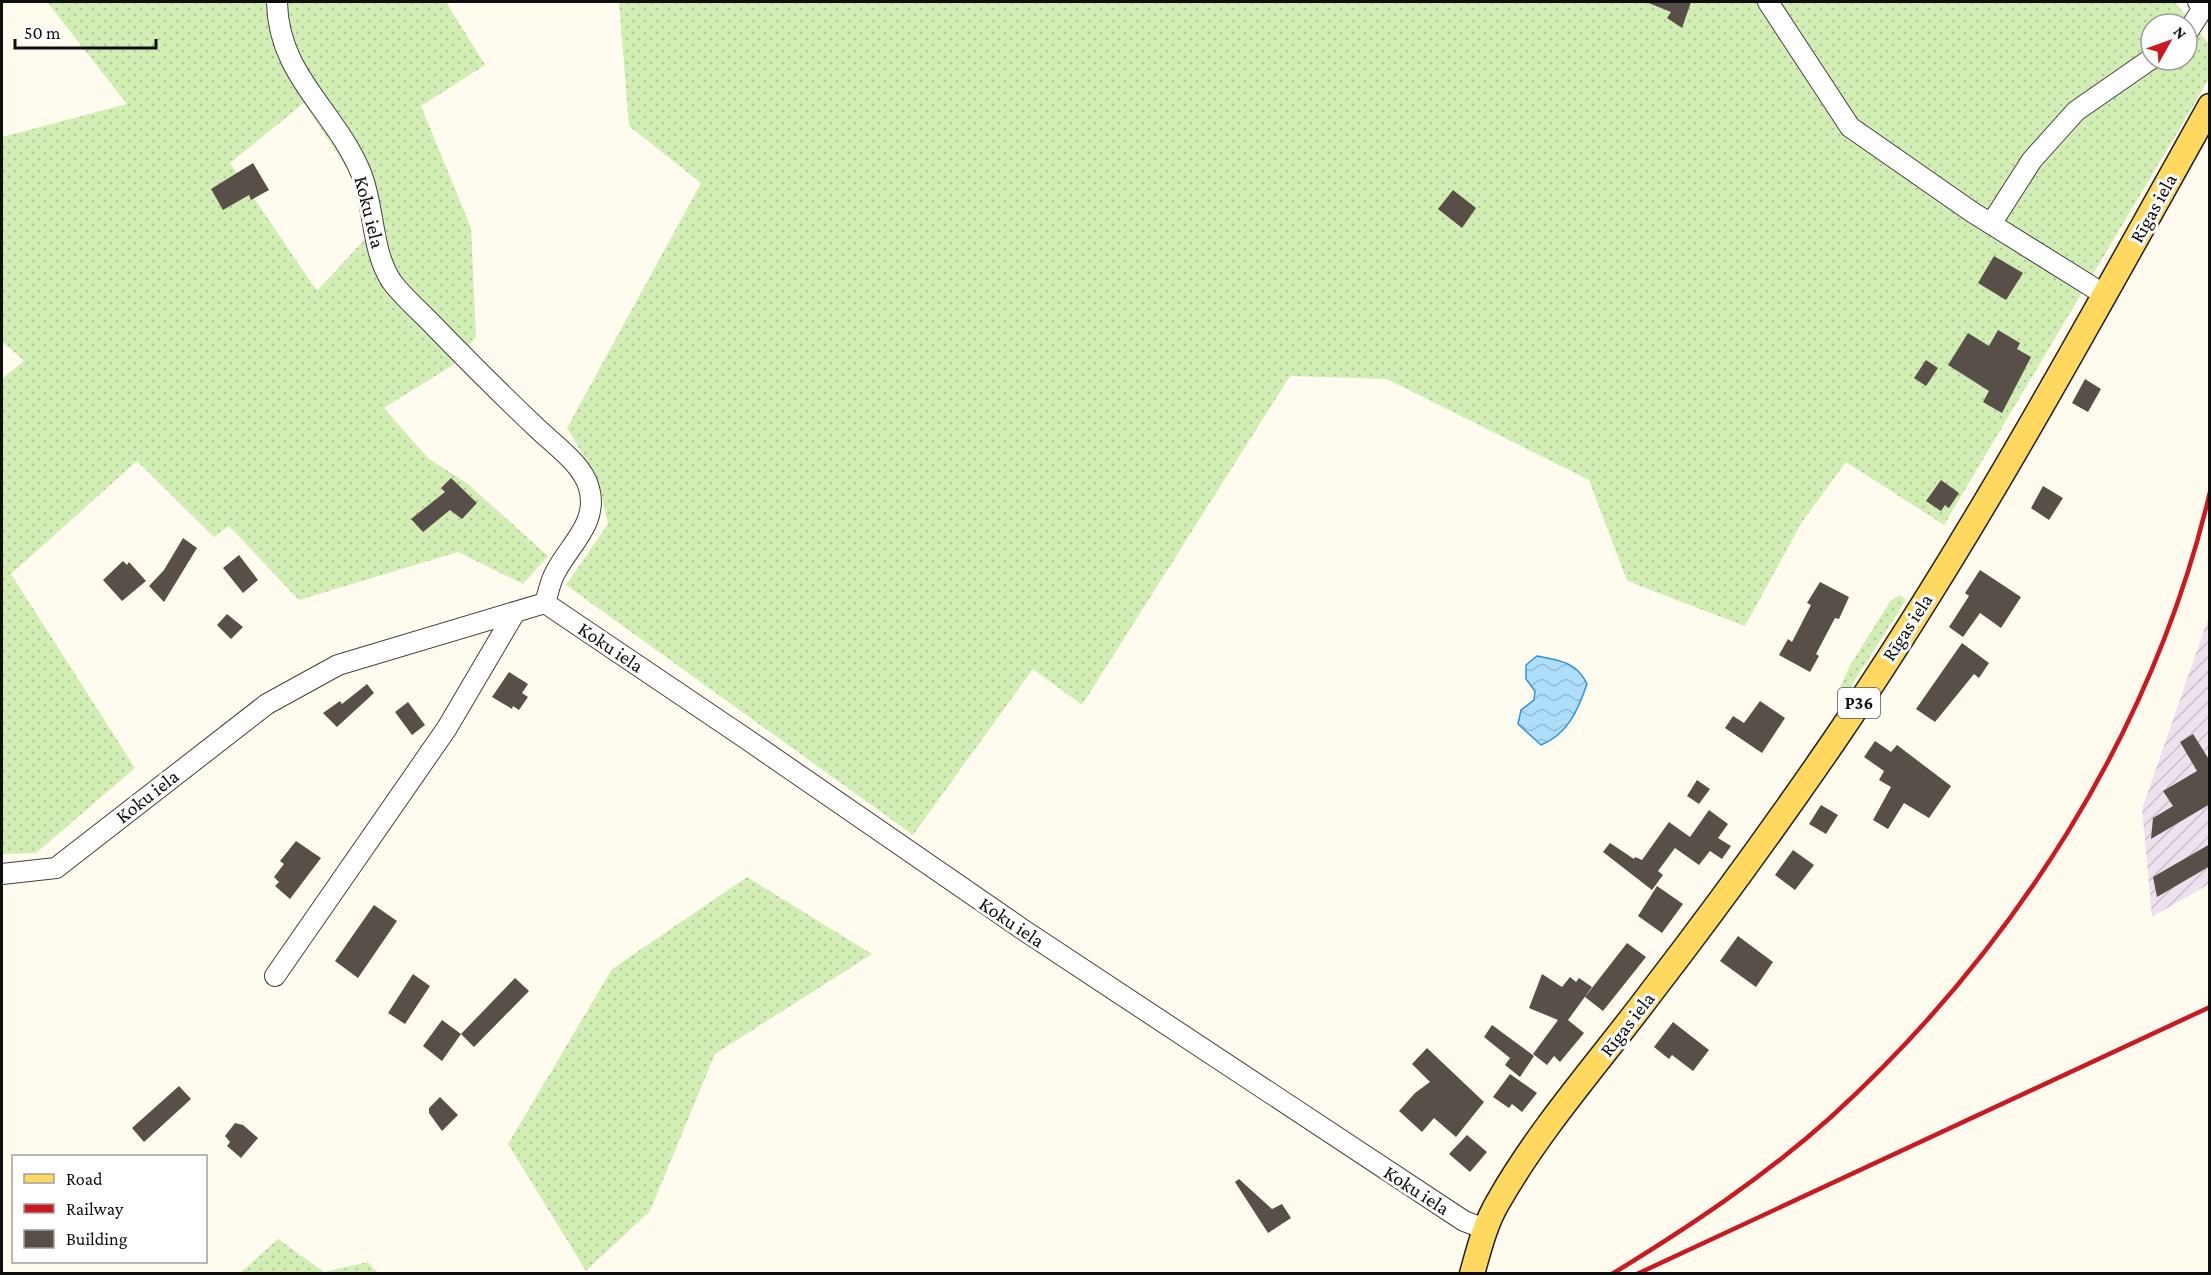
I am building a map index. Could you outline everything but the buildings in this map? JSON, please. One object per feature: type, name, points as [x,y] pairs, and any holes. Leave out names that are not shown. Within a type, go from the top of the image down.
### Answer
[{"type":"main road","name":"Rīgas iela","points":[[1472,1274],[1485,1229],[1498,1202],[1544,1133],[1725,897],[1836,738],[1944,569],[2105,295],[2210,106]]},
{"type":"street","name":"Koku iela","points":[[277,2],[277,20],[287,56],[306,88],[350,148],[362,174],[381,255],[393,282],[479,372],[571,461],[589,487],[589,518],[584,531],[554,574],[545,603]]},
{"type":"street","points":[[1768,2],[1850,127],[1869,143],[1991,224],[2105,295]]},
{"type":"street","points":[[2198,2],[2203,8],[2199,14]]},
{"type":"street","points":[[1991,224],[2032,160],[2076,111],[2139,67]]},
{"type":"street","name":"Koku iela","points":[[5,874],[56,868],[267,704],[338,665],[545,603]]},
{"type":"street","name":"Koku iela","points":[[545,603],[1045,945],[1464,1221],[1485,1229]]},
{"type":"street","points":[[275,976],[447,729],[514,614]]},
{"type":"shaded area","points":[[2209,616],[2209,884],[2152,917],[2142,809]]},
{"type":"green space","points":[[47,2],[446,2],[485,65],[421,106],[471,228],[476,337],[453,365],[384,408],[428,458],[468,484],[548,556],[523,584],[458,552],[299,600],[229,526],[214,537],[137,461],[11,574],[135,768],[36,853],[2,854],[2,379],[24,361],[2,341],[2,137],[127,104]],"holes":[[[304,103],[352,176],[367,237],[317,291],[230,163]]]},
{"type":"green space","points":[[619,2],[2175,2],[2183,12],[2139,12],[2139,72],[2199,72],[2199,32],[2209,44],[2209,79],[1944,525],[1846,462],[1802,522],[1745,626],[1627,581],[1589,480],[1387,379],[1290,376],[1082,705],[1033,669],[913,835],[566,585],[608,524],[597,478],[567,428],[701,183],[629,126]]},
{"type":"green space","points":[[1900,595],[1906,600],[1843,699],[1838,692],[1849,667],[1891,600]]},
{"type":"green space","points":[[747,877],[872,954],[715,1054],[650,1211],[586,1271],[508,1144],[612,969]]},
{"type":"green space","points":[[278,1239],[324,1272],[368,1262],[378,1273],[240,1273]]},
{"type":"water","points":[[1537,656],[1567,663],[1578,671],[1587,684],[1576,712],[1565,728],[1541,745],[1518,724],[1521,710],[1534,700],[1535,691],[1526,679],[1526,665]]},
{"type":"railway","points":[[1612,1274],[1725,1200],[1806,1139],[1831,1117],[1897,1052],[1959,983],[2016,910],[2067,833],[2113,752],[2152,668],[2185,581],[2210,492]]},
{"type":"railway","points":[[1637,1274],[2210,1007]]}]
